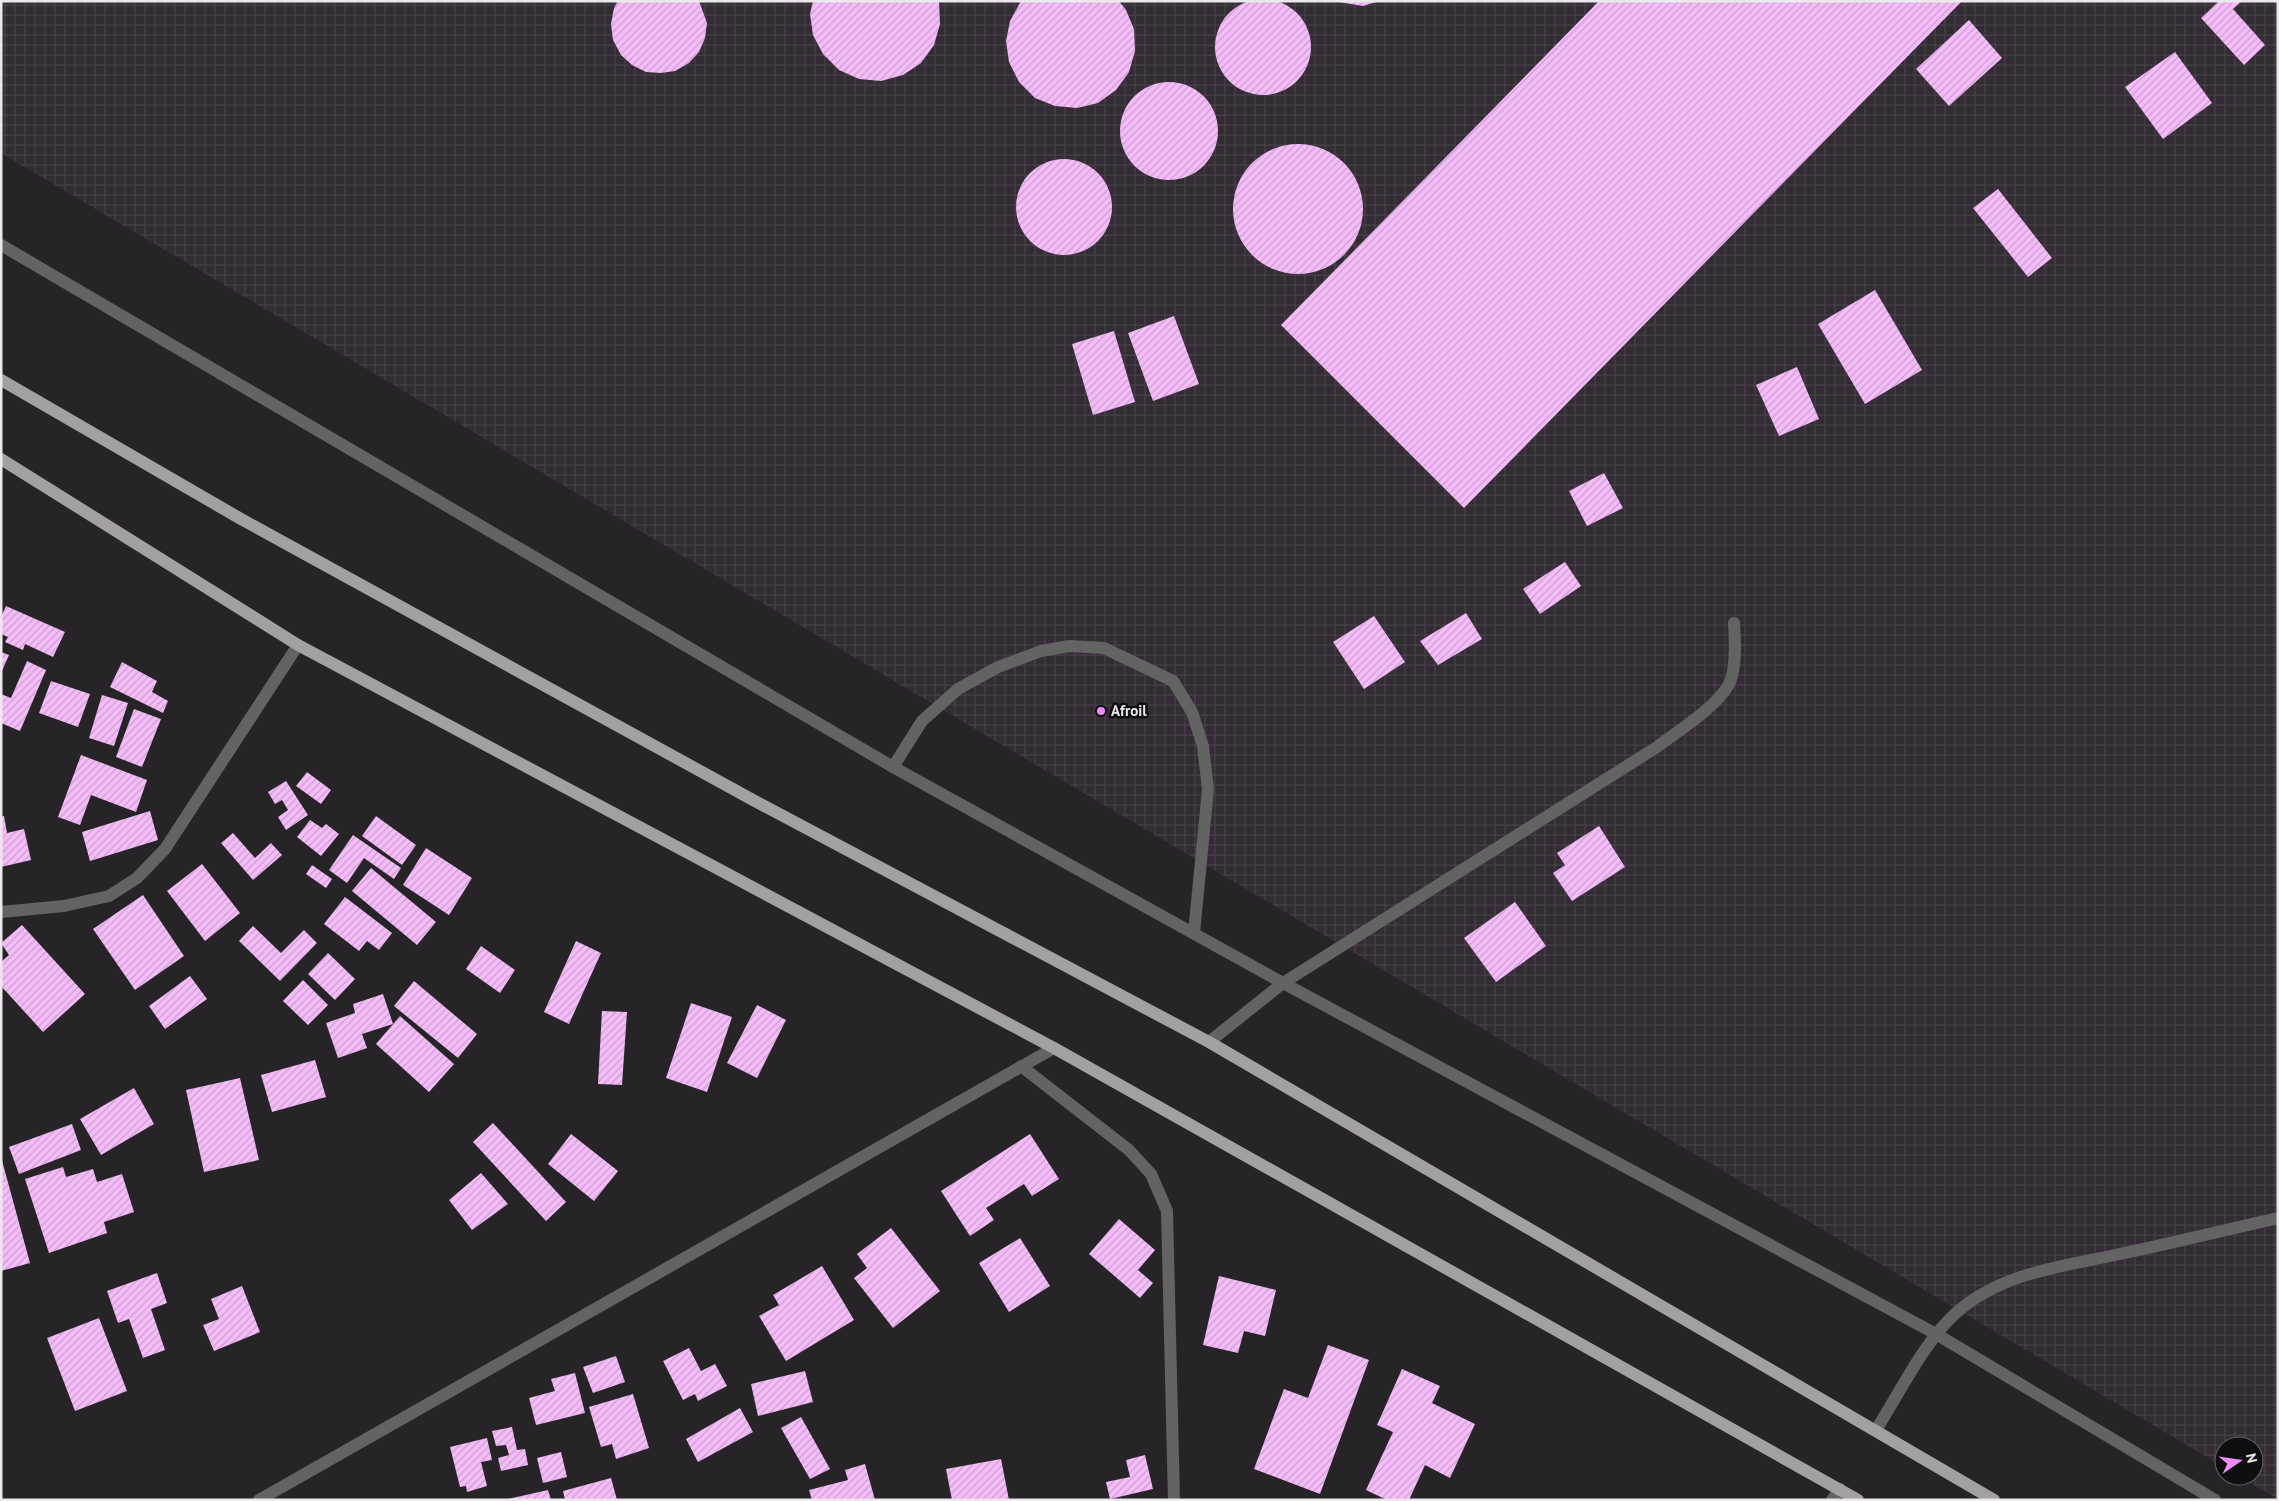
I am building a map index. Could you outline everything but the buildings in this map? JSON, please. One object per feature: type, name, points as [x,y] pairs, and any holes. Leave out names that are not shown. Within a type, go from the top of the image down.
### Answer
[{"type":"main road","points":[[1,380],[293,548],[753,800],[1209,1042],[1994,1500]]},
{"type":"main road","points":[[1,459],[298,645],[1054,1048],[1858,1500]]},
{"type":"street","points":[[1,245],[893,767],[1284,983],[1936,1334],[2216,1500]]},
{"type":"street","points":[[1209,1042],[1284,983],[1657,747],[1704,711],[1730,683],[1736,650],[1734,623]]},
{"type":"street","points":[[1,912],[64,906],[109,896],[137,878],[166,849],[298,645]]},
{"type":"street","points":[[893,767],[922,721],[958,689],[998,666],[1041,651],[1068,646],[1104,648],[1173,681],[1192,712],[1203,746],[1208,788],[1194,933]]},
{"type":"street","points":[[259,1500],[1054,1048]]},
{"type":"street","points":[[1021,1066],[1129,1150],[1151,1174],[1167,1211],[1174,1500]]},
{"type":"street","points":[[1876,1430],[1936,1334],[1957,1312],[1998,1284],[2058,1265],[2116,1255],[2278,1218]]},
{"type":"street","points":[[1832,1500],[1840,1489]]},
{"type":"shaded area","points":[[1,1],[2278,1],[2278,1499],[2256,1486],[2264,1486],[2264,1436],[2214,1436],[2214,1461],[1,153]]},
{"type":"place","name":"Afroil","points":[[1101,711]]}]
